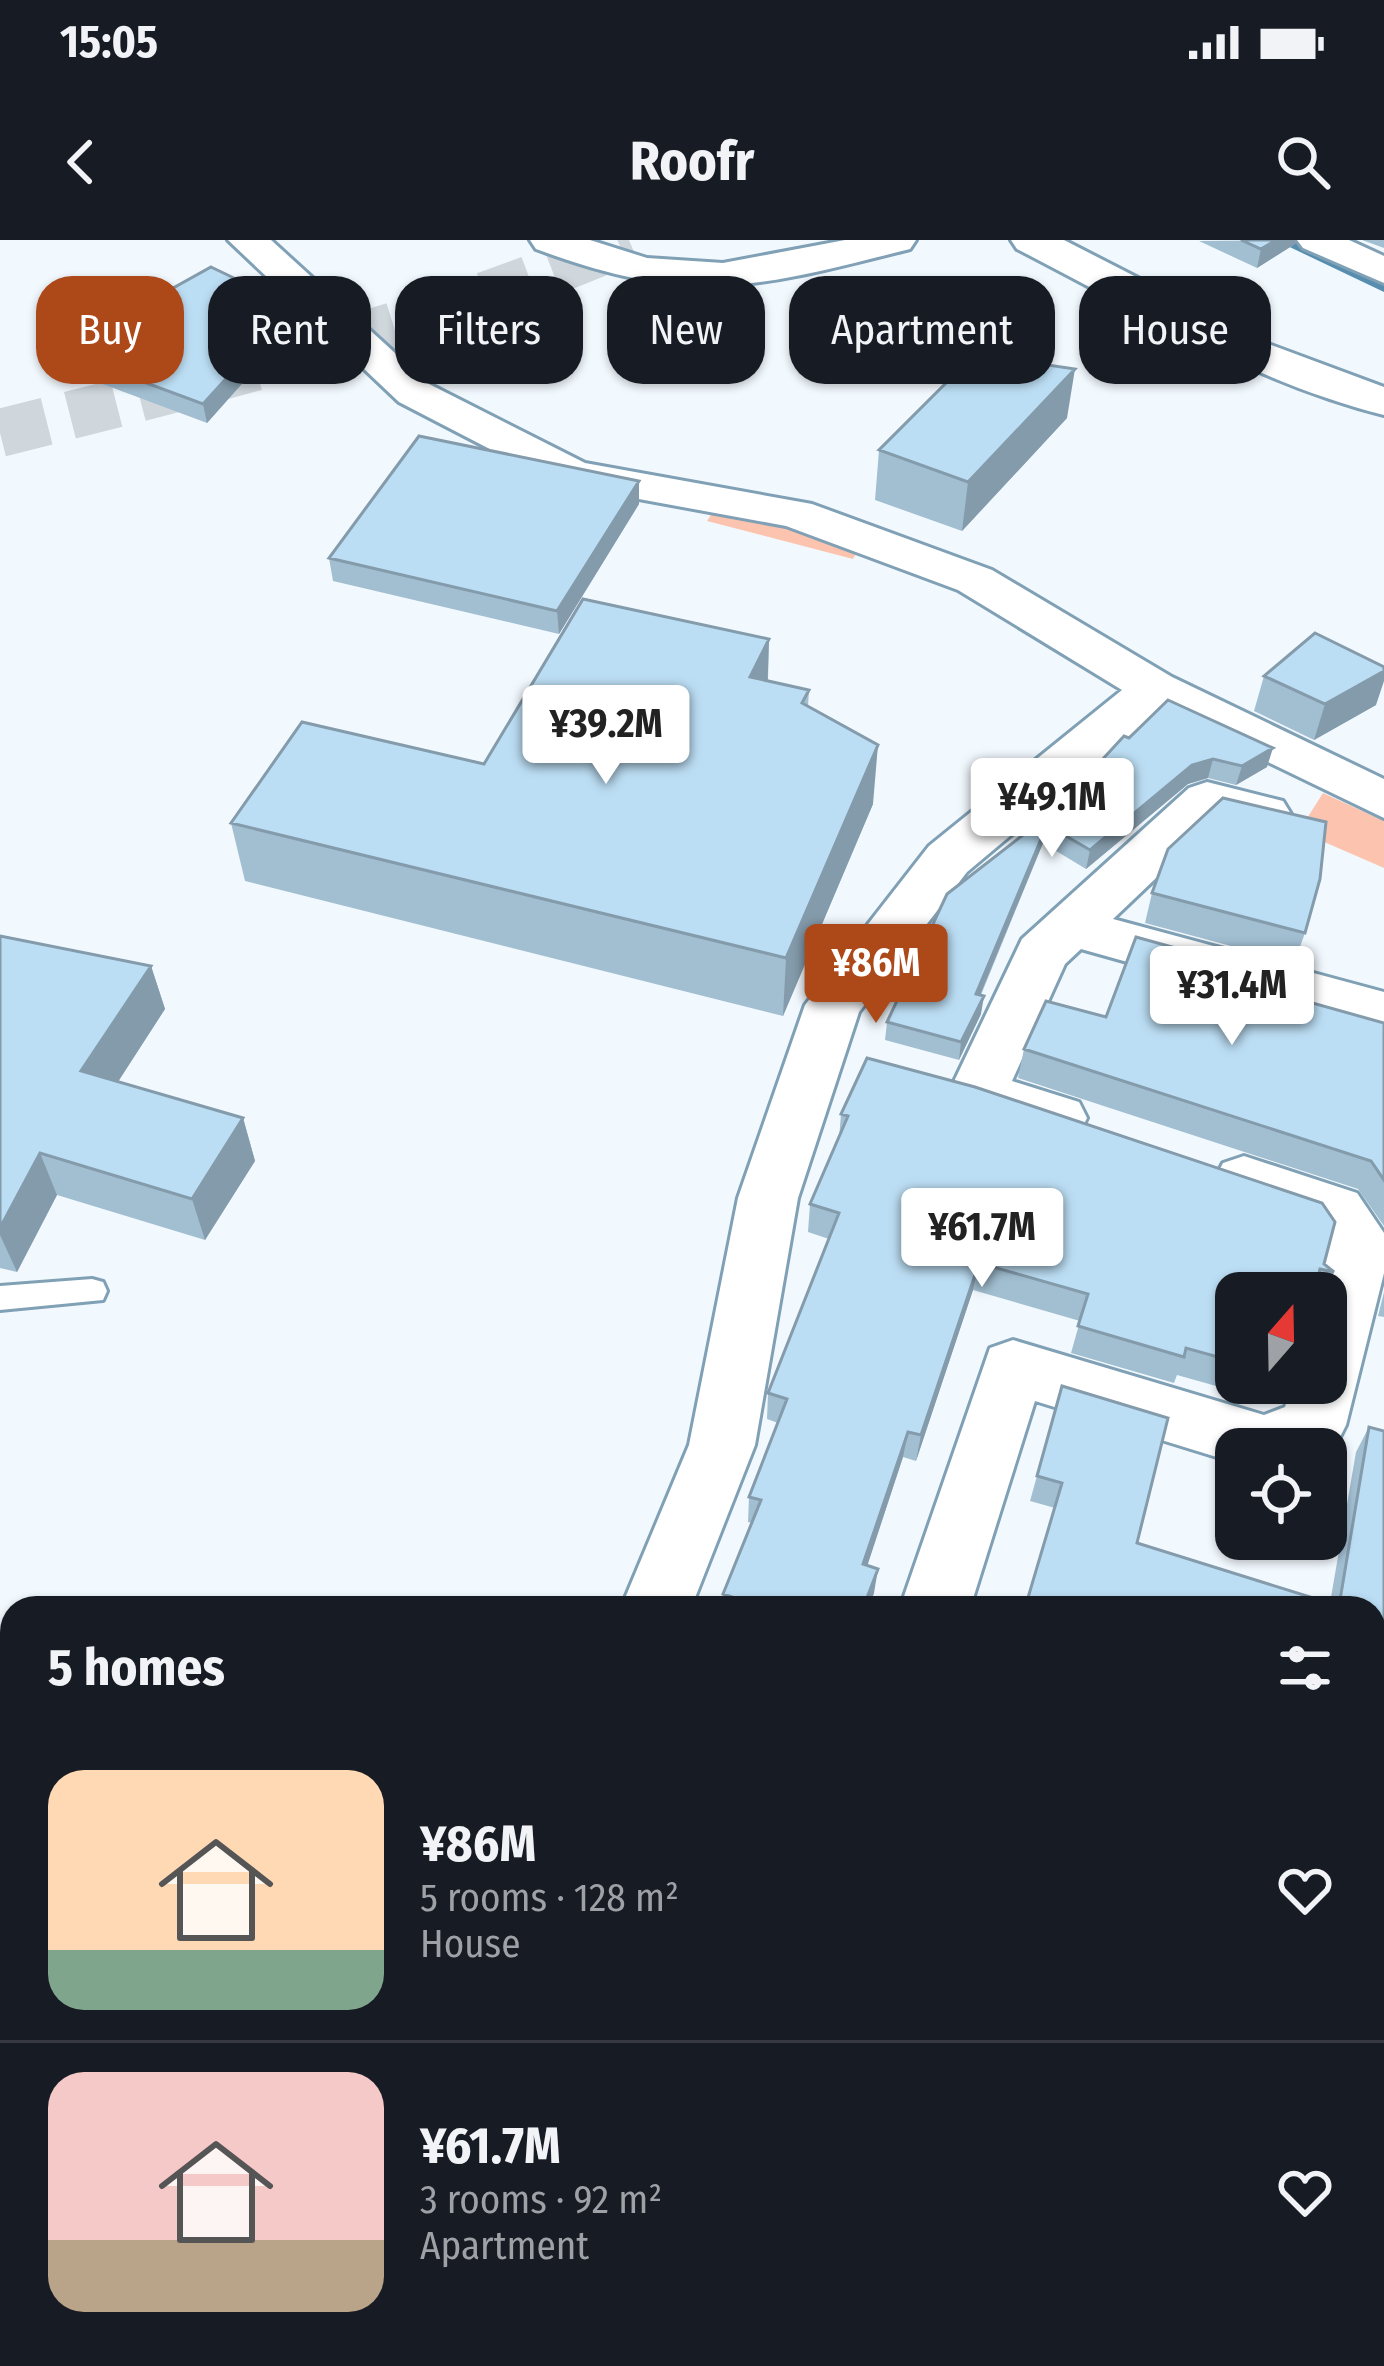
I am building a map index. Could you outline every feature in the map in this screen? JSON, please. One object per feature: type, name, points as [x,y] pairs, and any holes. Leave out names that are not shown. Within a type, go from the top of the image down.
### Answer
[{"type":"main road","points":[[551,240],[615,266],[713,279],[895,240]]},
{"type":"main road","points":[[1032,240],[1258,359],[1384,401]]},
{"type":"street","points":[[248,240],[414,393],[573,474],[796,514],[975,580],[1155,688],[1384,800]]},
{"type":"street","points":[[1317,240],[1384,272]]},
{"type":"street","points":[[661,1596],[722,1445],[768,1198],[843,1055],[833,1005],[948,859],[1155,688]]},
{"type":"street","points":[[1112,1136],[955,1086],[1042,952],[1207,800],[1265,814]]},
{"type":"street","points":[[1068,926],[1384,1013]]},
{"type":"street","points":[[1201,1166],[1335,1210],[1360,1246],[1347,1295]]},
{"type":"street","points":[[939,1596],[1013,1367],[1265,1444],[1313,1425],[1318,1404]]},
{"type":"lane","points":[[0,1298],[92,1291]]},
{"type":"shaded area","points":[[717,505],[862,542],[853,559],[707,521]]},
{"type":"shaded area","points":[[1323,793],[1384,821],[1384,868],[1299,831]]},
{"type":"building","points":[[1241,240],[1276,240],[1261,249]]},
{"type":"building","points":[[211,267],[230,276],[208,276],[208,384],[221,384],[203,404],[149,384],[184,384],[184,282]]},
{"type":"building","points":[[1055,366],[1075,369],[968,482],[879,450],[945,384],[1055,384]]},
{"type":"building","points":[[419,436],[639,481],[557,611],[329,558]]},
{"type":"building","points":[[583,599],[769,639],[750,677],[809,690],[802,703],[878,745],[786,958],[231,823],[302,722],[484,764]]},
{"type":"building","points":[[1315,633],[1384,671],[1325,704],[1264,676]]},
{"type":"building","points":[[1168,700],[1273,748],[1242,766],[1213,759],[1192,765],[1090,850],[1047,825],[976,994],[984,996],[961,1042],[887,1022],[947,894],[1041,821],[1030,815],[1101,761],[1124,736],[1129,738]]},
{"type":"building","points":[[1223,798],[1326,822],[1320,879],[1305,933],[1152,893],[1168,849]]},
{"type":"building","points":[[0,936],[151,966],[81,1071],[243,1118],[192,1199],[40,1153],[0,1228]]},
{"type":"building","points":[[1136,937],[1291,980],[1289,989],[1300,991],[1298,999],[1384,1023],[1384,1180],[1371,1161],[1024,1049],[1046,1001],[1106,1017]]},
{"type":"building","points":[[867,1058],[975,1087],[1322,1203],[1335,1222],[1324,1264],[1334,1272],[1215,1272],[1215,1356],[1186,1348],[1184,1357],[1078,1326],[1088,1294],[979,1263],[921,1435],[908,1432],[863,1564],[878,1569],[868,1596],[729,1596],[723,1594],[761,1500],[749,1497],[787,1399],[768,1393],[839,1213],[810,1204],[848,1116],[841,1114]]},
{"type":"building","points":[[1062,1386],[1168,1418],[1137,1543],[1307,1596],[1028,1596],[1062,1483],[1037,1476]]},
{"type":"building","points":[[1369,1427],[1384,1431],[1384,1596],[1341,1596],[1347,1560]]},
{"type":"waterway","points":[[1282,240],[1384,288]]},
{"type":"tunnel","points":[[0,433],[397,325],[629,240]]}]
